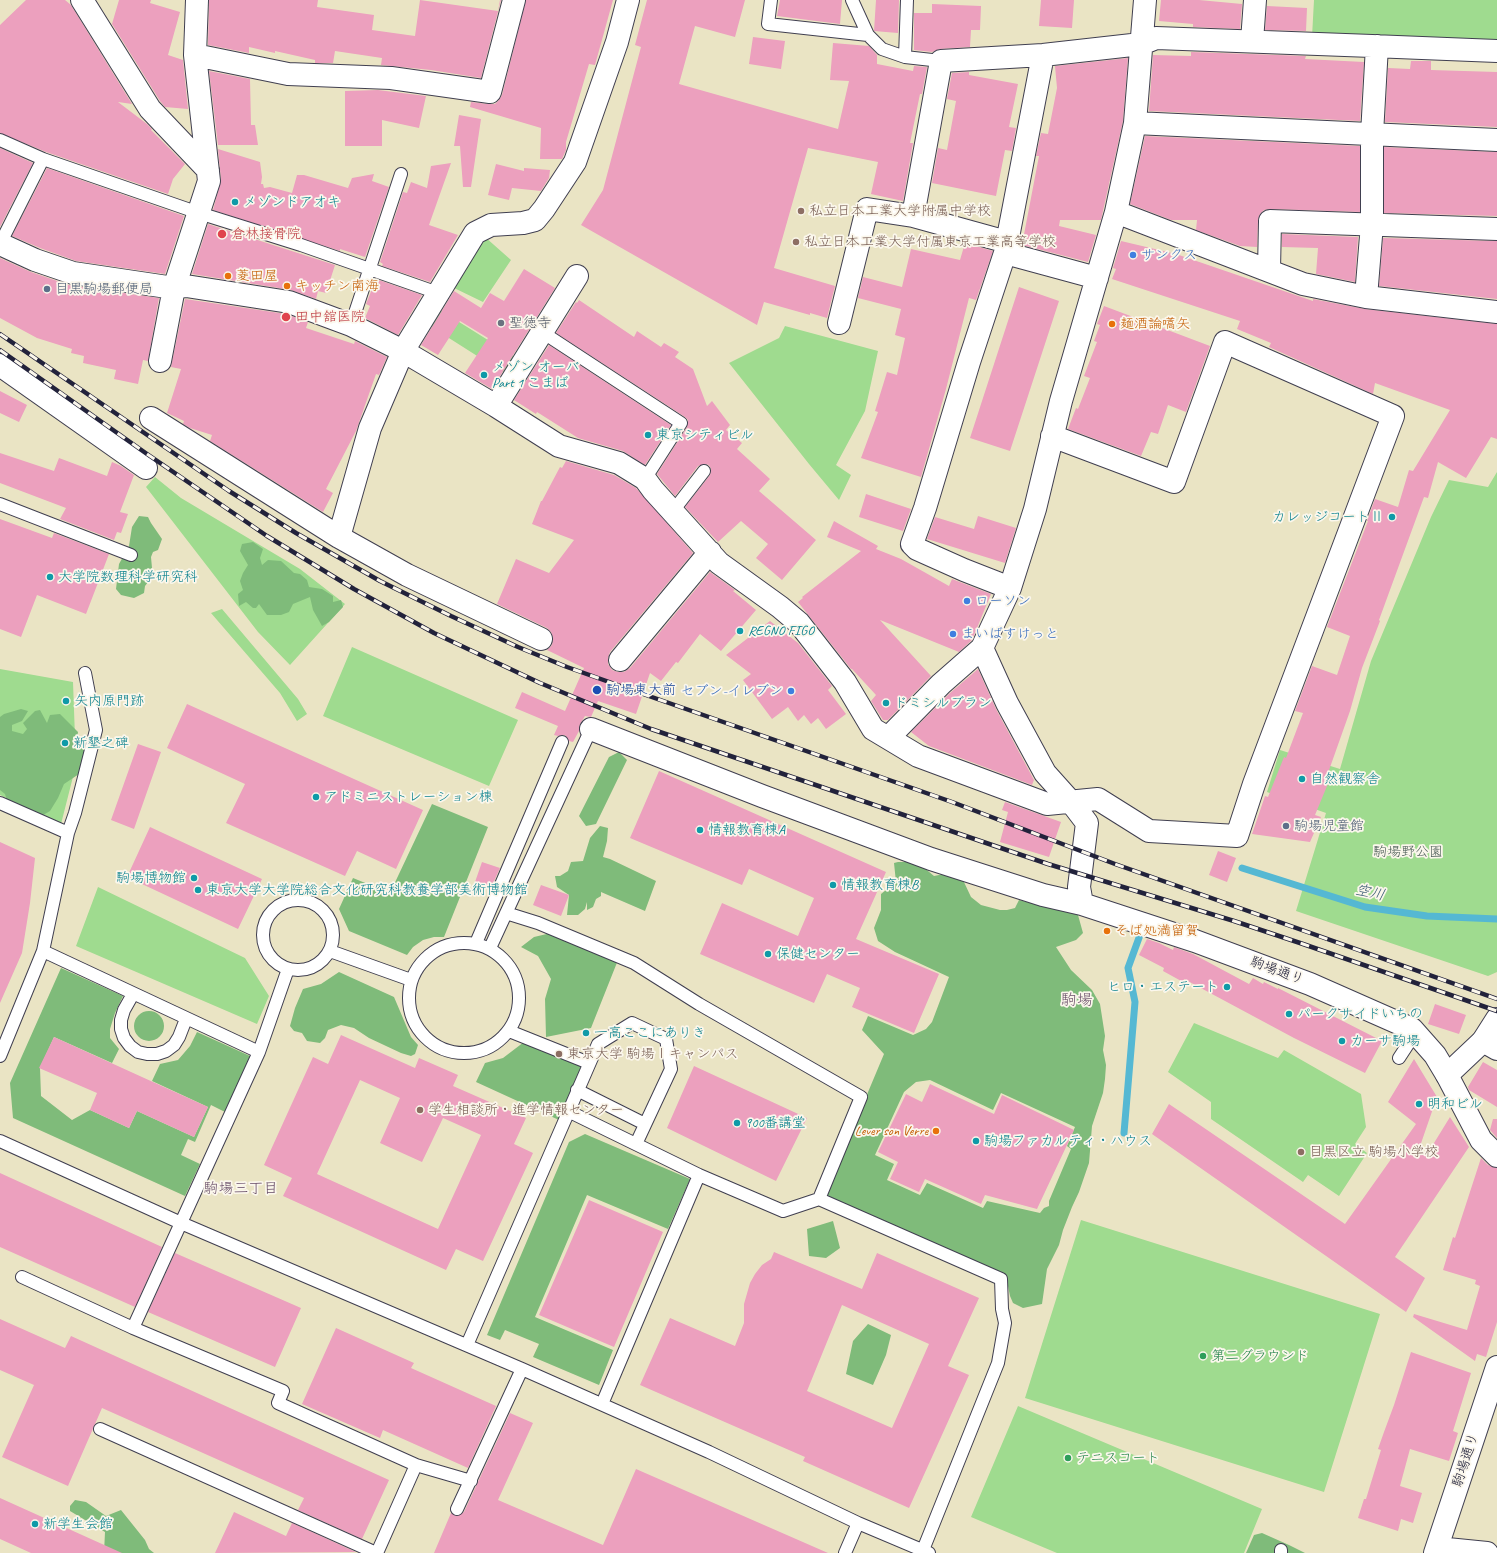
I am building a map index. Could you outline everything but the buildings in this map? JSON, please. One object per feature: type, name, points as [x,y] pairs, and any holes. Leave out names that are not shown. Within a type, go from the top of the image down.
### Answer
[{"type":"street","points":[[82,0],[150,109],[208,170]]},
{"type":"street","points":[[160,362],[174,288],[209,181],[195,55],[197,0]]},
{"type":"street","points":[[195,55],[288,74],[391,78],[490,92],[514,0]]},
{"type":"street","points":[[339,537],[370,428],[403,351],[476,233],[491,225],[523,223],[535,220],[575,162],[617,42],[628,0]]},
{"type":"street","points":[[888,738],[941,684],[982,648],[1010,588],[1035,509],[1061,401],[1116,212],[1134,123],[1145,0]]},
{"type":"street","points":[[1252,41],[1255,0]]},
{"type":"street","points":[[913,216],[941,61],[1042,55],[1141,44],[1156,38],[1497,51]]},
{"type":"street","points":[[1366,297],[1372,224],[1372,134],[1377,46]]},
{"type":"street","points":[[1010,588],[964,570],[917,548],[912,544],[925,508],[969,362],[1006,247],[1042,55]]},
{"type":"street","points":[[1134,123],[1497,140]]},
{"type":"street","points":[[839,323],[867,209],[913,216],[1097,278]]},
{"type":"street","points":[[1116,212],[1303,284],[1366,297],[1497,312]]},
{"type":"street","points":[[1269,270],[1270,220],[1497,229]]},
{"type":"street","points":[[0,244],[35,260],[73,273],[174,288],[186,286],[289,302],[351,326],[403,351],[496,406],[559,446],[619,463],[645,479],[653,490],[719,563],[780,607],[799,623],[845,682],[873,729],[918,756],[1047,804],[1098,799],[1149,831],[1237,836],[1254,784],[1393,416],[1225,342],[1174,482],[1052,436]]},
{"type":"street","points":[[496,406],[577,276]]},
{"type":"street","points":[[0,365],[146,468]]},
{"type":"street","points":[[151,418],[339,537],[407,575],[541,639]]},
{"type":"street","points":[[620,660],[710,552]]},
{"type":"street","points":[[982,648],[1007,703],[1045,773],[1071,802],[1087,823],[1079,887],[1082,904]]},
{"type":"street","name":"駒場通り","points":[[591,729],[762,796],[931,859],[1043,895],[1082,904],[1195,941],[1310,984],[1379,1013],[1416,1032],[1435,1056],[1447,1075],[1481,1140],[1497,1156]]},
{"type":"street","points":[[1447,1075],[1490,1045],[1497,1019]]},
{"type":"street","name":"駒場通り","points":[[1436,1551],[1497,1367]]},
{"type":"street","points":[[1436,1551],[1487,1553]]},
{"type":"lane","points":[[771,0],[768,24],[868,35]]},
{"type":"lane","points":[[852,0],[868,35],[882,49],[905,57],[941,61]]},
{"type":"lane","points":[[905,57],[907,0]]},
{"type":"lane","points":[[0,140],[43,159],[199,213],[301,245],[438,294]]},
{"type":"lane","points":[[0,244],[43,159]]},
{"type":"lane","points":[[351,326],[401,174]]},
{"type":"lane","points":[[542,332],[681,423],[645,479]]},
{"type":"lane","points":[[673,511],[704,471]]},
{"type":"lane","points":[[0,504],[131,555]]},
{"type":"lane","points":[[0,1056],[43,951],[68,833],[75,813],[96,730],[85,673]]},
{"type":"lane","points":[[490,948],[591,729]]},
{"type":"lane","points":[[476,943],[562,742]]},
{"type":"lane","points":[[0,803],[68,833]]},
{"type":"lane","points":[[291,900],[302,900],[314,903],[324,910],[334,931],[333,943],[330,952],[317,965],[309,969],[288,969],[279,965],[270,957],[265,946],[263,934],[265,923],[271,913],[280,905],[291,900]]},
{"type":"lane","points":[[506,913],[538,923],[634,963],[699,1004],[861,1097],[819,1199]]},
{"type":"lane","points":[[469,942],[490,948],[505,960],[514,973],[519,991],[518,1013],[509,1031],[497,1043],[474,1052],[456,1053],[439,1047],[427,1039],[415,1024],[408,1006],[408,992],[411,980],[419,964],[428,955],[450,944],[469,942]]},
{"type":"lane","points":[[43,951],[259,1052]]},
{"type":"lane","points":[[330,952],[411,980]]},
{"type":"lane","points":[[134,1328],[259,1052],[288,969]]},
{"type":"lane","points":[[133,994],[124,1010],[121,1020],[121,1029],[127,1042],[138,1052],[152,1054],[166,1051],[174,1045],[179,1037],[186,1018]]},
{"type":"lane","points":[[467,1345],[598,1044],[632,1023],[666,1040],[671,1068],[636,1144]]},
{"type":"lane","points":[[509,1031],[589,1063]]},
{"type":"lane","points":[[1399,1058],[1416,1032]]},
{"type":"lane","points":[[577,1090],[645,1124]]},
{"type":"lane","points":[[0,1141],[181,1223],[602,1404],[709,1452],[858,1523],[926,1552],[998,1363],[1005,1323],[1002,1309],[1001,1279],[819,1199],[783,1212],[699,1174],[568,1111]]},
{"type":"lane","points":[[602,1404],[699,1174]]},
{"type":"lane","points":[[22,1277],[134,1328],[283,1391],[278,1403],[416,1465],[470,1481]]},
{"type":"lane","points":[[458,1509],[522,1369]]},
{"type":"lane","points":[[100,1429],[376,1553],[416,1465]]},
{"type":"lane","points":[[845,1553],[858,1523]]},
{"type":"green space","points":[[1314,0],[1497,0],[1497,42],[1312,37]]},
{"type":"green space","points":[[485,237],[511,260],[483,302],[452,287]]},
{"type":"green space","points":[[440,310],[515,357],[504,373],[430,326]]},
{"type":"green space","points":[[785,326],[878,351],[865,411],[836,465],[851,475],[839,500],[729,363],[779,338]]},
{"type":"green space","name":"駒場野公園","points":[[1497,472],[1497,972],[1488,976],[1296,911],[1326,813],[1267,792],[1280,750],[1340,769],[1371,661],[1431,517],[1449,480],[1488,487]]},
{"type":"green space","points":[[155,477],[181,498],[300,569],[345,604],[290,665],[258,632],[146,487]]},
{"type":"green space","points":[[139,516],[148,517],[162,539],[158,550],[153,552],[151,557],[152,568],[149,572],[152,577],[145,586],[144,593],[134,598],[121,595],[116,589],[119,564],[129,546],[132,527]]},
{"type":"green space","points":[[253,542],[263,549],[260,558],[262,565],[268,560],[281,561],[294,573],[300,574],[307,580],[309,587],[322,589],[333,596],[333,602],[341,600],[343,607],[329,622],[322,626],[313,610],[310,597],[293,604],[289,612],[281,615],[267,615],[259,604],[256,608],[253,608],[246,602],[239,606],[238,594],[243,590],[240,581],[248,565],[240,551],[242,544]]},
{"type":"green space","points":[[222,609],[298,699],[307,714],[297,721],[280,693],[211,613]]},
{"type":"green space","points":[[352,647],[518,720],[489,786],[323,716]]},
{"type":"green space","points":[[0,669],[73,682],[76,765],[61,824],[0,795]]},
{"type":"green space","points":[[21,709],[28,711],[22,721],[12,725],[12,731],[23,734],[27,729],[23,723],[35,711],[40,710],[47,723],[50,715],[60,714],[78,732],[76,744],[83,747],[94,759],[85,770],[64,784],[50,811],[33,821],[11,813],[5,794],[0,790],[0,717],[4,714]]},
{"type":"green space","points":[[619,752],[627,760],[596,824],[586,826],[579,816],[609,757]]},
{"type":"green space","points":[[432,804],[488,827],[444,937],[434,937],[423,940],[413,947],[407,955],[349,931],[339,909],[353,878],[390,893]]},
{"type":"green space","points":[[600,826],[608,828],[607,841],[603,857],[656,881],[645,911],[601,892],[601,896],[596,899],[593,907],[587,910],[587,902],[585,909],[578,915],[567,915],[569,895],[557,887],[555,876],[560,876],[568,871],[571,862],[583,861],[590,838]]},
{"type":"green space","points":[[909,862],[922,866],[934,876],[949,873],[963,880],[971,897],[981,905],[1000,910],[1007,910],[1015,908],[1019,900],[1078,915],[1083,933],[1076,940],[1056,947],[1071,970],[1092,990],[1100,1004],[1105,1036],[1103,1050],[1106,1065],[1105,1079],[1103,1093],[1092,1126],[1089,1163],[1063,1230],[1059,1245],[1047,1269],[1042,1304],[1023,1308],[1013,1303],[1006,1276],[824,1197],[884,1054],[862,1030],[868,1016],[913,1035],[926,1029],[932,1022],[949,977],[895,952],[878,941],[874,928],[881,910],[881,894],[896,882],[894,863]],"holes":[[[930,1080],[993,1110],[1001,1093],[1075,1127],[1067,1146],[1071,1149],[1049,1201],[1049,1206],[1044,1208],[1040,1213],[987,1201],[983,1208],[927,1183],[920,1195],[887,1180],[894,1164],[875,1155],[904,1092],[916,1082]]]},
{"type":"green space","points":[[98,887],[245,958],[269,996],[257,1024],[76,946]]},
{"type":"green space","points":[[551,933],[618,960],[591,1028],[546,1037],[545,999],[551,979],[538,956],[521,947],[534,937]]},
{"type":"green space","points":[[61,968],[123,996],[115,1013],[110,1029],[110,1038],[119,1049],[112,1063],[54,1037],[40,1068],[41,1096],[72,1120],[90,1110],[129,1128],[137,1111],[194,1137],[208,1107],[152,1081],[160,1064],[178,1060],[190,1046],[197,1032],[250,1056],[225,1112],[211,1105],[195,1142],[188,1139],[181,1155],[200,1164],[185,1196],[13,1118],[10,1083]]},
{"type":"green space","points":[[339,972],[394,997],[411,1037],[418,1045],[415,1054],[411,1056],[401,1053],[369,1038],[354,1028],[341,1025],[328,1030],[325,1038],[320,1043],[307,1041],[302,1033],[294,1031],[290,1026],[295,1008],[303,989],[321,984]]},
{"type":"green space","points":[[149,1011],[160,1015],[164,1026],[160,1037],[149,1041],[138,1037],[134,1026],[138,1015]]},
{"type":"green space","points":[[1194,1023],[1278,1058],[1284,1050],[1361,1094],[1366,1127],[1355,1144],[1367,1153],[1339,1196],[1308,1175],[1303,1182],[1211,1119],[1211,1102],[1168,1072]]},
{"type":"green space","points":[[524,1042],[583,1066],[559,1120],[476,1082],[485,1063],[503,1058]]},
{"type":"green space","points":[[585,1134],[690,1179],[668,1229],[587,1195],[535,1317],[613,1350],[599,1385],[533,1357],[539,1344],[505,1330],[500,1340],[487,1335],[569,1142]]},
{"type":"green space","name":"第二グラウンド","points":[[1081,1220],[1380,1314],[1324,1492],[1025,1398]]},
{"type":"green space","points":[[833,1221],[840,1248],[826,1258],[809,1256],[807,1229]]},
{"type":"green space","points":[[868,1324],[891,1335],[886,1355],[873,1385],[846,1374],[853,1341]]},
{"type":"green space","name":"テニスコート","points":[[1018,1406],[1262,1509],[1244,1553],[1057,1553],[971,1517]]},
{"type":"green space","points":[[75,1500],[86,1502],[106,1516],[121,1510],[145,1540],[149,1549],[154,1553],[104,1553],[105,1532],[70,1511],[70,1506]]},
{"type":"green space","points":[[1262,1533],[1305,1553],[1246,1553],[1254,1535]]},
{"type":"waterway","name":"空川","points":[[1242,868],[1365,907],[1427,916],[1497,919]]},
{"type":"waterway","name":"空川","points":[[1124,1133],[1135,1002],[1128,968],[1140,935]]},
{"type":"railway","points":[[0,334],[229,491],[296,533],[380,581],[518,647],[567,667],[952,802],[1115,864],[1497,999]]},
{"type":"railway","points":[[0,350],[147,454],[267,536],[354,589],[434,633],[540,683],[651,729],[1048,864],[1234,921],[1497,1011]]},
{"type":"place","name":"メゾンドアオキ","points":[[235,202]]},
{"type":"place","name":"私立日本工業大学附属中学校","points":[[801,211]]},
{"type":"place","name":"倉林接骨院","points":[[222,234]]},
{"type":"place","name":"私立日本工業大学付属東京工業高等学校","points":[[796,242]]},
{"type":"place","name":"サンクス","points":[[1133,255]]},
{"type":"place","name":"菱田屋","points":[[228,276]]},
{"type":"place","name":"キッチン南海","points":[[287,286]]},
{"type":"place","name":"目黒駒場郵便局","points":[[47,289]]},
{"type":"place","name":"田中舘医院","points":[[286,317]]},
{"type":"place","name":"聖徳寺","points":[[501,323]]},
{"type":"place","name":"麺酒論嚆矢","points":[[1112,324]]},
{"type":"place","name":"メゾン オーバ Part 1 こまば","points":[[484,375]]},
{"type":"place","name":"東京シティビル","points":[[648,435]]},
{"type":"place","name":"カレッジコートⅡ","points":[[1392,517]]},
{"type":"place","name":"大学院数理科学研究科","points":[[50,577]]},
{"type":"place","name":"ローソン","points":[[967,601]]},
{"type":"place","name":"REGNO FIGO","points":[[740,631]]},
{"type":"place","name":"まいばすけっと","points":[[953,634]]},
{"type":"place","name":"駒場東大前","points":[[597,690]]},
{"type":"place","name":"セブン-イレブン","points":[[791,691]]},
{"type":"place","name":"矢内原門跡","points":[[66,701]]},
{"type":"place","name":"ドミシルブラン","points":[[886,703]]},
{"type":"place","name":"新墾之碑","points":[[65,743]]},
{"type":"place","name":"自然観察舎","points":[[1302,779]]},
{"type":"place","name":"アドミニストレーション棟","points":[[316,797]]},
{"type":"place","name":"駒場児童館","points":[[1286,826]]},
{"type":"place","name":"情報教育棟A","points":[[700,830]]},
{"type":"place","name":"駒場博物館","points":[[194,878]]},
{"type":"place","name":"情報教育棟B","points":[[833,885]]},
{"type":"place","name":"東京大学大学院総合文化研究科教養学部美術博物館","points":[[198,890]]},
{"type":"place","name":"そば処満留賀","points":[[1107,931]]},
{"type":"place","name":"保健センター","points":[[768,954]]},
{"type":"place","name":"ヒロ・エステート","points":[[1227,987]]},
{"type":"place","name":"パークサイドいちの","points":[[1289,1014]]},
{"type":"place","name":"一高ここにありき","points":[[586,1033]]},
{"type":"place","name":"カーサ駒場","points":[[1342,1041]]},
{"type":"place","name":"東京大学 駒場Ⅰキャンパス","points":[[559,1054]]},
{"type":"place","name":"明和ビル","points":[[1419,1104]]},
{"type":"place","name":"学生相談所・進学情報センター","points":[[420,1110]]},
{"type":"place","name":"900番講堂","points":[[737,1123]]},
{"type":"place","name":"Lever son Verre","points":[[936,1131]]},
{"type":"place","name":"駒場ファカルティ・ハウス","points":[[976,1141]]},
{"type":"place","name":"目黒区立 駒場小学校","points":[[1301,1152]]},
{"type":"place","name":"第二グラウンド","points":[[1203,1356]]},
{"type":"place","name":"テニスコート","points":[[1068,1458]]},
{"type":"place","name":"新学生会館","points":[[35,1524]]},
{"type":"district","name":"駒場","points":[[1077,1001]]},
{"type":"district","name":"駒場三丁目","points":[[241,1189]]}]
